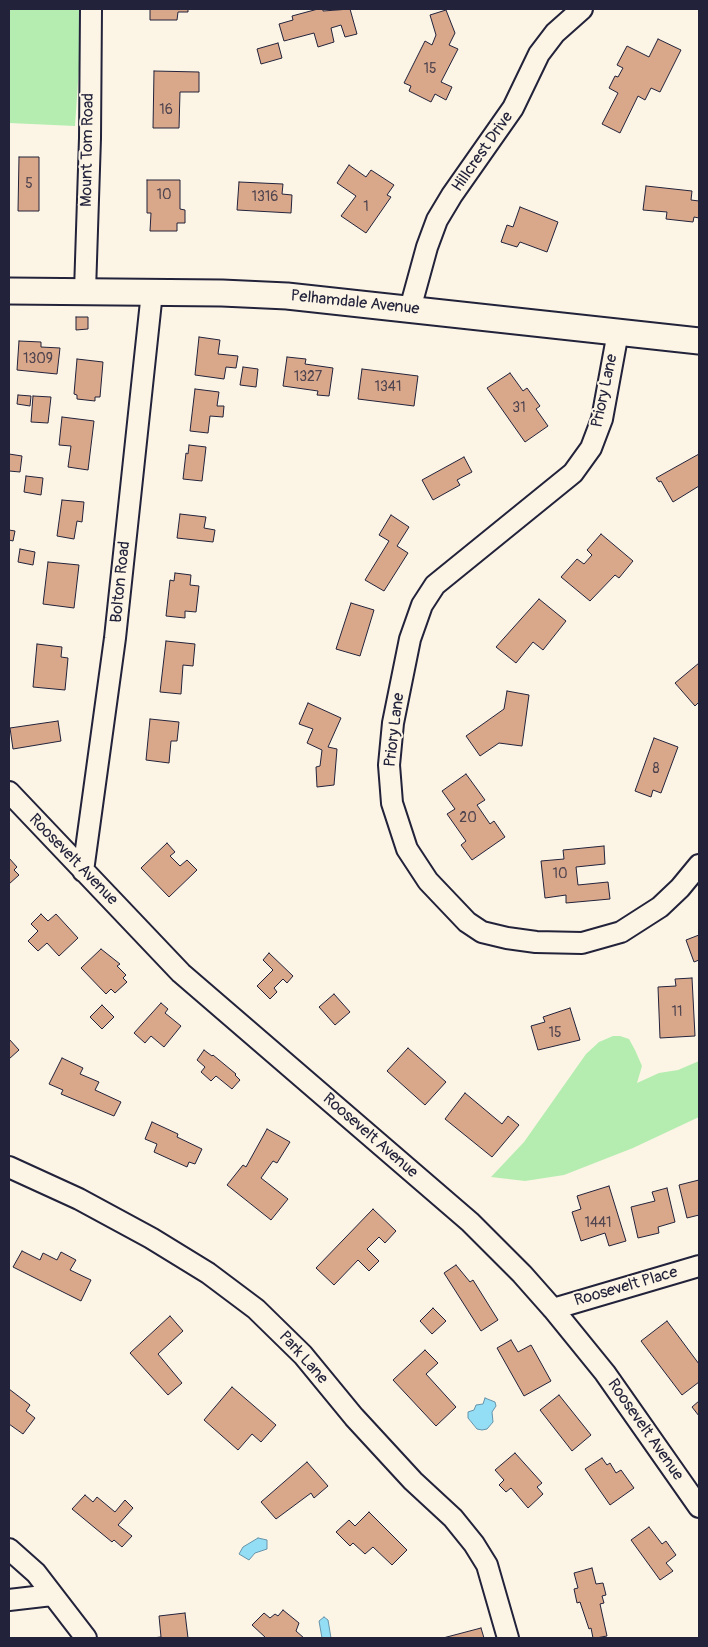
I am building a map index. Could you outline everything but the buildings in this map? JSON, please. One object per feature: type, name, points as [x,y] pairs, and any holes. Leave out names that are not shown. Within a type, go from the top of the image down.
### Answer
[{"type":"street","name":"Mount Tom Road","points":[[84,291],[90,138],[90,9]]},
{"type":"street","name":"Hillcrest Drive","points":[[410,309],[427,247],[437,220],[452,195],[514,108],[540,54],[556,34],[582,9]]},
{"type":"street","name":"Pelhamdale Avenue","points":[[9,291],[152,292],[287,296],[699,341]]},
{"type":"street","name":"Bolton Road","points":[[83,871],[115,638],[152,292]]},
{"type":"street","name":"Priory Lane","points":[[618,332],[602,418],[591,448],[573,473],[436,585],[422,605],[410,639],[393,723],[389,765],[392,803],[407,849],[432,886],[454,911],[474,927],[482,932],[507,938],[544,943],[582,944],[621,932],[660,907],[680,888],[699,865]]},
{"type":"street","name":"Roosevelt Avenue","points":[[9,792],[181,973],[470,1222],[553,1309],[604,1373],[699,1507]]},
{"type":"street","name":"Park Lane","points":[[9,1167],[79,1199],[151,1238],[208,1272],[256,1309],[303,1355],[354,1416],[413,1481],[453,1518],[474,1544],[487,1565],[508,1638]]},
{"type":"street","name":"Roosevelt Place","points":[[553,1309],[699,1266]]},
{"type":"street","points":[[9,1549],[36,1573],[86,1638]]},
{"type":"street","points":[[9,1600],[52,1596]]},
{"type":"green space","points":[[9,9],[83,9],[75,126],[9,123]]},
{"type":"green space","points":[[613,1036],[629,1039],[635,1050],[642,1066],[637,1083],[659,1073],[678,1070],[699,1061],[699,1117],[633,1148],[564,1175],[525,1181],[491,1177],[524,1142],[586,1054],[599,1042]]},
{"type":"water","points":[[485,1398],[495,1402],[496,1406],[492,1412],[493,1422],[487,1429],[482,1430],[477,1429],[468,1418],[468,1412],[474,1410],[476,1405],[483,1404]]},
{"type":"water","points":[[258,1538],[267,1540],[267,1549],[255,1553],[249,1560],[239,1554],[243,1547]]},
{"type":"water","points":[[324,1617],[328,1620],[331,1638],[322,1638],[319,1621]]}]
